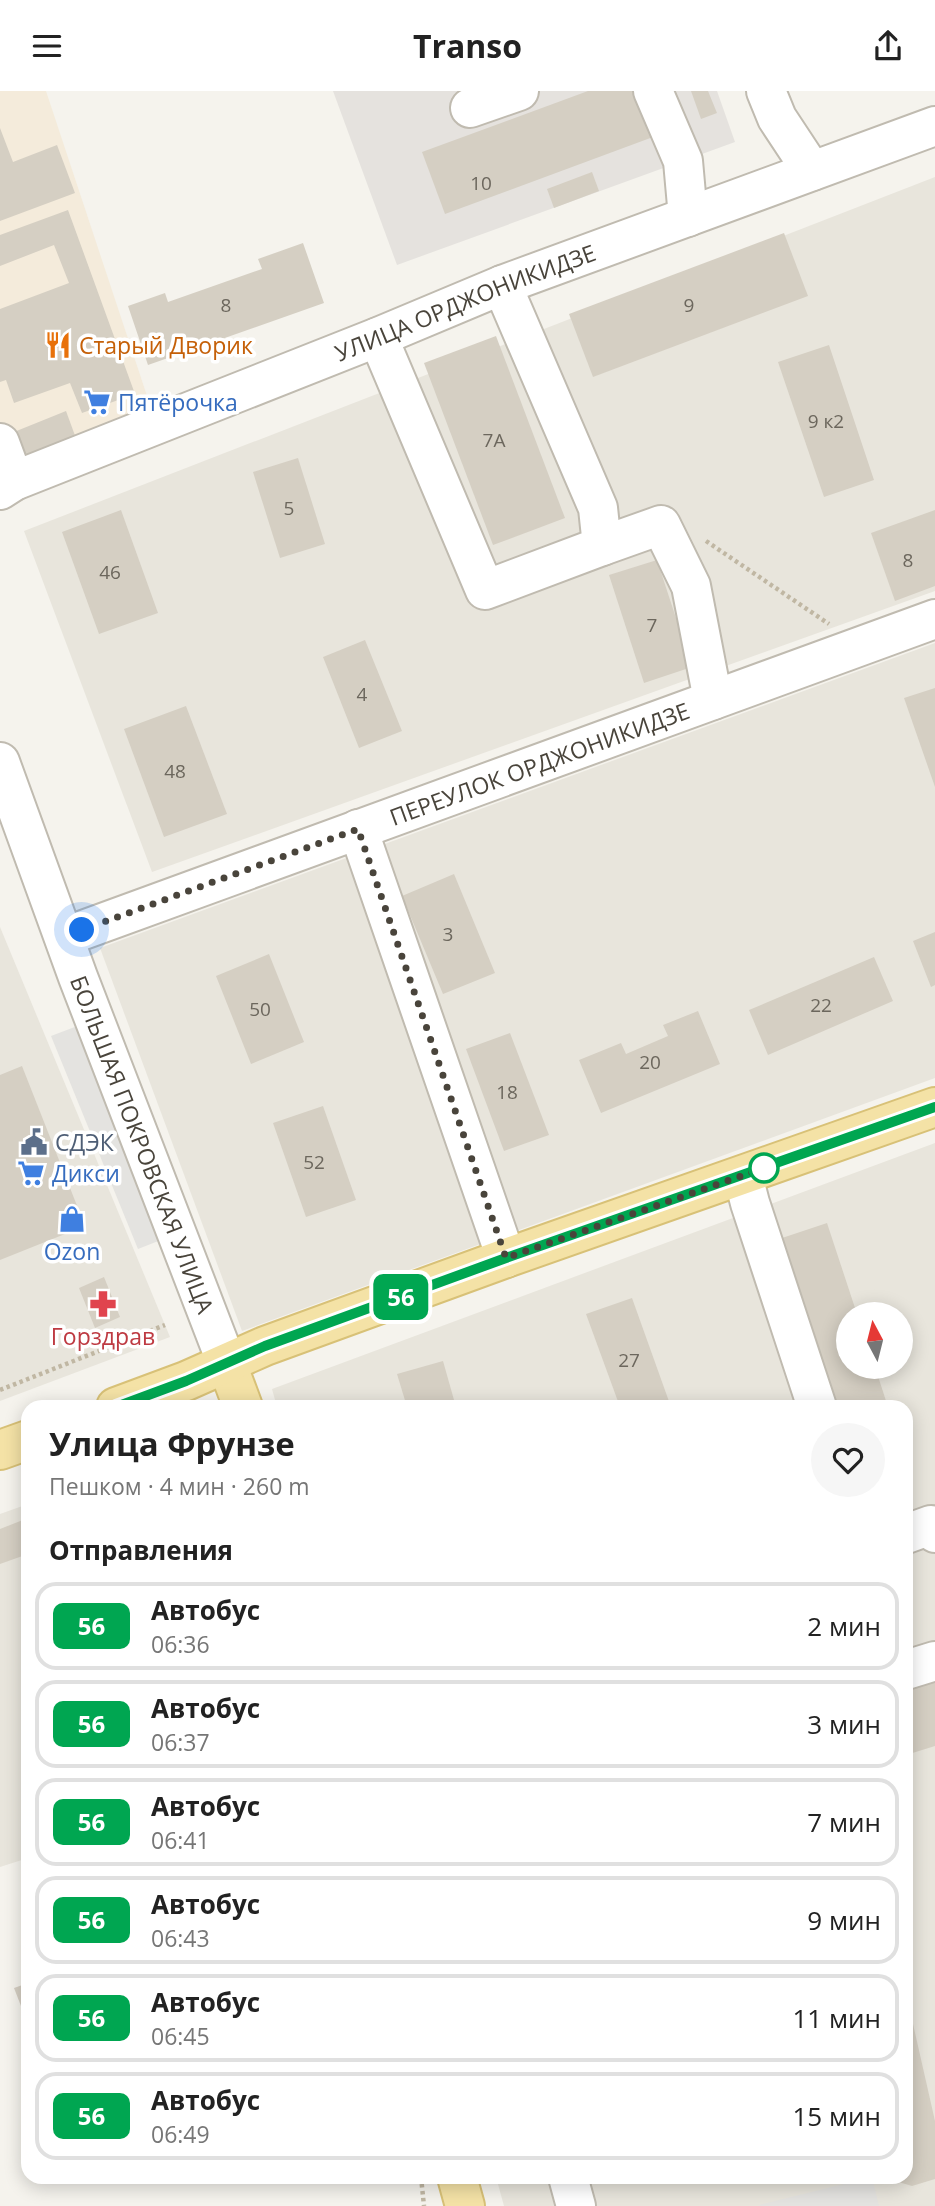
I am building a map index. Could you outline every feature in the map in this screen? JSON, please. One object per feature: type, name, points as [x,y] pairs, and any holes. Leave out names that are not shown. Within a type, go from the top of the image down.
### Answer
[{"type":"main road","points":[[134,1400],[227,1364],[265,1346],[935,1107]]},
{"type":"main road","name":"БОЛЬШАЯ ПОКРОВСКАЯ УЛИЦА","points":[[227,1364],[240,1400]]},
{"type":"main road","points":[[0,1450],[21,1442]]},
{"type":"main road","points":[[459,2184],[465,2206]]},
{"type":"street","points":[[470,108],[519,91]]},
{"type":"street","points":[[653,91],[683,161],[688,217]]},
{"type":"street","points":[[766,91],[777,118],[813,171]]},
{"type":"street","name":"УЛИЦА ОРДЖОНИКИДЗЕ","points":[[7,485],[502,285],[935,126]]},
{"type":"street","points":[[502,285],[598,508],[602,546]]},
{"type":"street","points":[[378,337],[485,590],[662,525],[691,586],[713,700]]},
{"type":"street","points":[[0,443],[7,485]]},
{"type":"street","name":"ПЕРЕУЛОК ОРДЖОНИКИДЗЕ","points":[[64,937],[935,619]]},
{"type":"street","name":"БОЛЬШАЯ ПОКРОВСКАЯ УЛИЦА","points":[[0,762],[227,1364]]},
{"type":"street","points":[[358,829],[506,1258]]},
{"type":"street","points":[[743,1176],[815,1400]]},
{"type":"street","points":[[913,1531],[931,1525],[935,1533]]},
{"type":"street","points":[[913,1668],[935,1661]]},
{"type":"street","points":[[570,2184],[576,2206]]},
{"type":"path","points":[[662,525],[675,520],[862,646]]},
{"type":"path","points":[[0,1390],[165,1325]]},
{"type":"path","points":[[422,2184],[424,2206]]},
{"type":"shaded area","points":[[0,91],[46,91],[153,414],[0,481]]},
{"type":"shaded area","points":[[333,91],[717,91],[735,142],[397,265]]},
{"type":"shaded area","points":[[935,177],[935,591],[152,872],[24,531]]},
{"type":"shaded area","points":[[935,643],[935,1078],[242,1331],[100,948]]},
{"type":"shaded area","points":[[0,927],[170,1337],[0,1401]]},
{"type":"shaded area","points":[[80,1025],[166,1238],[138,1249],[51,1036]]},
{"type":"shaded area","points":[[935,1143],[935,2206],[504,2206],[498,2184],[913,2184],[913,1400],[275,1400],[272,1389]]},
{"type":"shaded area","points":[[21,1506],[21,1860],[0,1867],[0,1514]]},
{"type":"shaded area","points":[[844,2184],[874,2184],[879,2206],[760,2206]]},
{"type":"building","points":[[588,91],[636,91],[653,137],[445,214],[422,152]]},
{"type":"building","points":[[691,91],[708,91],[717,113],[701,119]]},
{"type":"building","points":[[0,128],[13,162],[57,145],[75,193],[0,221]]},
{"type":"building","points":[[592,172],[599,191],[554,208],[547,189]]},
{"type":"building","name":"Старый Дворик","points":[[68,210],[135,394],[82,413],[70,383],[14,403],[6,380],[0,382],[0,309],[69,283],[54,245],[0,266],[0,235]]},
{"type":"building","points":[[784,233],[808,296],[593,377],[569,314]]},
{"type":"building","points":[[303,243],[324,303],[148,365],[128,306],[165,293],[168,302],[262,269],[258,259]]},
{"type":"building","points":[[496,336],[565,518],[493,545],[424,363]]},
{"type":"building","points":[[829,345],[874,480],[824,497],[778,362]]},
{"type":"building","points":[[66,411],[77,441],[26,461],[14,432]]},
{"type":"building","points":[[298,458],[325,544],[280,558],[253,472]]},
{"type":"building","points":[[121,510],[158,613],[99,634],[62,532]]},
{"type":"building","points":[[935,510],[935,586],[895,601],[871,533]]},
{"type":"building","points":[[657,560],[692,667],[644,683],[609,575]]},
{"type":"building","points":[[365,640],[402,731],[359,748],[323,657]]},
{"type":"building","points":[[935,688],[935,787],[904,698]]},
{"type":"building","points":[[186,706],[227,814],[164,837],[124,729]]},
{"type":"building","points":[[454,874],[495,973],[443,994],[402,896]]},
{"type":"building","points":[[935,932],[935,985],[931,987],[913,941]]},
{"type":"building","points":[[269,954],[304,1042],[251,1064],[216,976]]},
{"type":"building","points":[[874,957],[893,1001],[768,1055],[749,1010]]},
{"type":"building","points":[[698,1011],[720,1064],[601,1113],[579,1060],[621,1043],[626,1054],[668,1036],[663,1025]]},
{"type":"building","points":[[510,1033],[549,1135],[504,1151],[466,1049]]},
{"type":"building","points":[[22,1066],[85,1226],[0,1260],[0,1075]]},
{"type":"building","points":[[323,1106],[356,1200],[306,1217],[273,1123]]},
{"type":"building","points":[[827,1223],[853,1302],[836,1302],[836,1379],[879,1379],[886,1400],[833,1400],[779,1239]]},
{"type":"building","points":[[104,1277],[120,1317],[95,1328],[79,1288]]},
{"type":"building","points":[[632,1298],[668,1400],[617,1400],[586,1314]]},
{"type":"building","points":[[443,1361],[454,1400],[405,1400],[397,1374]]},
{"type":"building","points":[[21,1521],[21,1556],[0,1564],[0,1529]]},
{"type":"building","points":[[935,1680],[935,1746],[913,1753],[913,1687]]},
{"type":"building","points":[[21,1986],[21,2006],[14,1988]]},
{"type":"building","points":[[913,2024],[935,2121],[935,2179],[912,2186],[905,2184],[913,2184]]},
{"type":"bus line","name":"56","points":[[135,1400],[265,1346],[935,1107]]},
{"type":"place","name":"Старый Дворик","points":[[58,345]]},
{"type":"place","name":"Пятёрочка","points":[[97,402]]},
{"type":"place","name":"СДЭК","points":[[34,1142]]},
{"type":"place","name":"Дикси","points":[[31,1173]]},
{"type":"place","name":"Ozon","points":[[72,1219]]},
{"type":"place","name":"Горздрав","points":[[103,1304]]},
{"type":"route","points":[[82,930],[358,829],[506,1258],[767,1167],[764,1168]]}]
